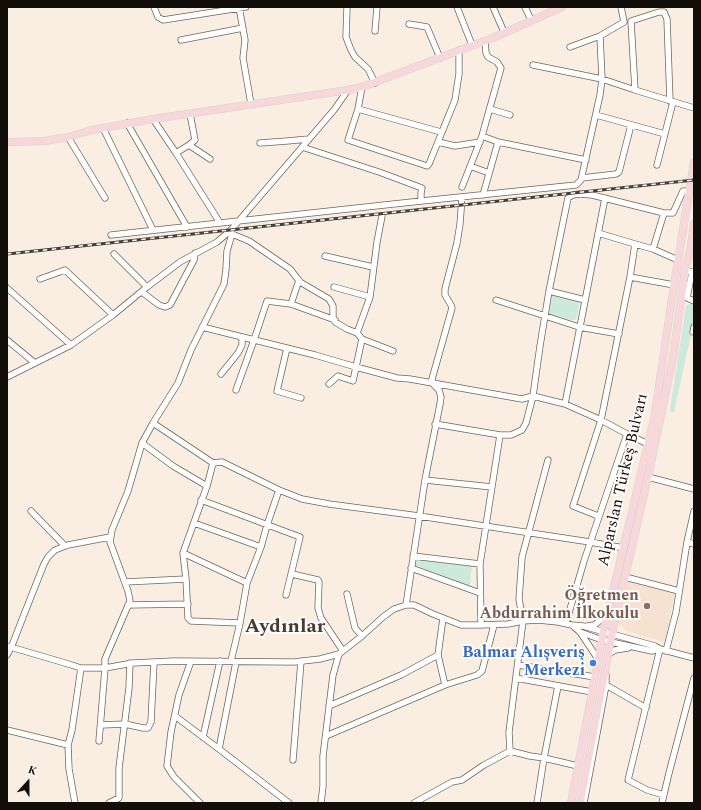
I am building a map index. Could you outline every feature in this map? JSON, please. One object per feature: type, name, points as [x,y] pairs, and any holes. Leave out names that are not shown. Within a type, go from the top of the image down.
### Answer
[{"type":"main road","points":[[7,142],[45,141],[127,123],[362,87],[485,41],[562,7]]},
{"type":"main road","name":"Alparslan Türkeş Bulvarı","points":[[571,803],[602,640],[654,419],[694,162]]},
{"type":"main road","name":"Alparslan Türkeş Bulvarı","points":[[580,803],[610,642],[648,477],[673,358],[685,270],[691,260],[694,224]]},
{"type":"main road","points":[[680,248],[692,251]]},
{"type":"main road","points":[[679,259],[691,260]]},
{"type":"street","points":[[154,7],[158,16],[163,20],[246,7]]},
{"type":"street","points":[[239,7],[245,40],[243,58],[251,104]]},
{"type":"street","points":[[347,7],[346,37],[355,57],[368,69],[375,82]]},
{"type":"street","points":[[375,31],[376,7]]},
{"type":"street","points":[[457,7],[472,45]]},
{"type":"street","points":[[493,7],[504,32]]},
{"type":"street","points":[[525,7],[531,20]]},
{"type":"street","points":[[621,7],[624,22]]},
{"type":"street","points":[[570,47],[600,36],[624,22],[665,10],[667,19],[672,102],[657,165]]},
{"type":"street","points":[[631,21],[635,90]]},
{"type":"street","points":[[409,24],[427,27],[440,58]]},
{"type":"street","points":[[180,40],[243,28]]},
{"type":"street","points":[[111,235],[238,220],[252,220],[576,185],[582,178],[600,95],[602,79],[600,36]]},
{"type":"street","points":[[462,187],[481,139],[501,68],[497,62],[488,57],[486,53],[485,41]]},
{"type":"street","points":[[362,87],[358,109],[348,140],[427,166],[455,100],[459,74],[459,50]]},
{"type":"street","points":[[533,65],[602,79],[694,108]]},
{"type":"street","points":[[99,741],[105,659],[130,601],[125,582],[110,542],[110,537],[128,491],[142,443],[178,382],[191,350],[224,284],[227,251],[231,232],[238,220],[334,110],[348,90]]},
{"type":"street","points":[[358,109],[441,132]]},
{"type":"street","points":[[490,109],[510,115]]},
{"type":"street","points":[[176,153],[195,140],[190,114]]},
{"type":"street","points":[[596,115],[665,134]]},
{"type":"street","points":[[153,119],[220,223]]},
{"type":"street","points":[[127,123],[187,227]]},
{"type":"street","points":[[582,178],[616,174],[619,172],[631,125]]},
{"type":"street","points":[[103,128],[153,230]]},
{"type":"street","points":[[68,137],[105,198]]},
{"type":"street","points":[[260,143],[309,139]]},
{"type":"street","points":[[438,142],[455,146],[481,139],[586,160]]},
{"type":"street","points":[[483,195],[498,142]]},
{"type":"street","points":[[189,145],[210,158]]},
{"type":"street","points":[[302,147],[379,172],[422,188],[421,201]]},
{"type":"street","points":[[470,166],[489,172]]},
{"type":"street","points":[[435,424],[500,435],[511,435],[522,430],[526,423],[533,396],[549,291],[568,198],[578,194],[592,195],[659,213],[673,213],[683,191],[689,191]]},
{"type":"street","points":[[406,605],[425,480],[441,397],[439,390],[433,384],[432,379],[452,308],[445,295],[445,289],[457,244],[462,197]]},
{"type":"street","points":[[565,404],[604,198]]},
{"type":"street","points":[[653,249],[664,213]]},
{"type":"street","points":[[357,334],[370,297],[376,242],[382,216]]},
{"type":"street","points":[[7,377],[72,345],[114,315],[180,262],[217,242],[231,232]]},
{"type":"street","points":[[231,232],[249,241],[290,269],[299,280],[329,299],[334,306],[334,320]]},
{"type":"street","points":[[598,233],[653,249],[679,259]]},
{"type":"street","points":[[598,516],[573,506],[601,420],[619,334],[635,244]]},
{"type":"street","points":[[142,292],[159,305],[165,307],[170,305],[194,260],[195,253]]},
{"type":"street","points":[[114,254],[147,287]]},
{"type":"street","points":[[325,256],[373,267]]},
{"type":"street","points":[[40,279],[65,270],[114,315]]},
{"type":"street","points":[[685,270],[692,272],[687,298],[694,301]]},
{"type":"street","points":[[630,277],[674,285]]},
{"type":"street","points":[[291,304],[299,280]]},
{"type":"street","points":[[334,287],[370,297]]},
{"type":"street","points":[[7,288],[72,345]]},
{"type":"street","points":[[549,291],[585,300]]},
{"type":"street","points":[[496,300],[579,327],[619,334]]},
{"type":"street","points":[[236,390],[267,301],[291,304],[334,320],[357,334],[362,339],[393,350]]},
{"type":"street","points":[[202,327],[315,355],[397,378],[522,399],[533,396],[565,404],[601,420],[648,444]]},
{"type":"street","points":[[221,374],[238,353],[242,345],[242,337]]},
{"type":"street","points":[[329,384],[338,376],[353,381],[362,339]]},
{"type":"street","points":[[7,340],[36,363]]},
{"type":"street","points":[[287,348],[277,391],[301,398]]},
{"type":"street","points":[[153,423],[213,463],[222,462],[279,490],[302,499],[624,548]]},
{"type":"street","points":[[566,623],[598,516],[627,434]]},
{"type":"street","points":[[481,626],[480,564],[500,435]]},
{"type":"street","points":[[142,443],[173,466],[206,486]]},
{"type":"street","points":[[510,751],[510,732],[523,621],[519,599],[522,557],[548,460]]},
{"type":"street","points":[[213,463],[183,553],[188,618],[192,621],[240,623]]},
{"type":"street","points":[[648,477],[694,490]]},
{"type":"street","points":[[425,480],[492,487]]},
{"type":"street","points":[[219,749],[247,583],[261,547],[279,490]]},
{"type":"street","points":[[201,500],[300,537],[286,595]]},
{"type":"street","points":[[30,511],[65,546]]},
{"type":"street","points":[[664,795],[647,790],[628,780],[646,708],[676,612],[687,542],[694,511]]},
{"type":"street","points":[[194,523],[261,547]]},
{"type":"street","points":[[7,654],[38,578],[48,557],[54,550],[65,546],[110,537]]},
{"type":"street","points":[[687,542],[694,544]]},
{"type":"street","points":[[183,553],[247,583]]},
{"type":"street","points":[[413,556],[480,564]]},
{"type":"street","points":[[411,568],[480,593]]},
{"type":"street","points":[[292,574],[318,580],[320,582],[318,608],[321,618],[341,653]]},
{"type":"street","points":[[625,577],[680,592]]},
{"type":"street","points":[[125,582],[186,578]]},
{"type":"street","points":[[347,594],[355,628],[362,636]]},
{"type":"street","points":[[128,605],[188,604]]},
{"type":"street","points":[[9,647],[81,668],[105,668],[154,662],[294,662],[320,659],[341,653],[394,609],[406,605],[414,605],[461,625],[481,626],[538,620],[566,623],[602,640],[652,651],[663,650]]},
{"type":"street","points":[[581,629],[594,625],[608,613]]},
{"type":"street","points":[[443,618],[438,655],[445,685]]},
{"type":"street","points":[[326,736],[445,685],[477,676],[482,671],[494,625]]},
{"type":"street","points":[[581,629],[604,632],[613,630],[627,639],[694,658]]},
{"type":"street","points":[[581,629],[598,659]]},
{"type":"street","points":[[608,655],[615,650],[623,648],[638,648]]},
{"type":"street","points":[[321,803],[323,786],[323,756],[332,675],[341,653]]},
{"type":"street","points":[[329,706],[401,675],[438,655]]},
{"type":"street","points":[[191,661],[179,694],[171,732],[167,766],[174,777],[200,803]]},
{"type":"street","points":[[203,737],[220,661]]},
{"type":"street","points":[[293,760],[301,661]]},
{"type":"street","points":[[100,725],[125,724],[148,728],[151,722],[154,662]]},
{"type":"street","points":[[109,803],[119,798],[120,768],[130,664]]},
{"type":"street","points":[[518,665],[595,677]]},
{"type":"street","points":[[584,803],[606,685],[606,665]]},
{"type":"street","points":[[75,803],[69,769],[68,744],[72,730],[81,668]]},
{"type":"street","points":[[516,678],[592,692]]},
{"type":"street","points":[[662,803],[668,773],[694,678]]},
{"type":"street","points":[[606,685],[646,708]]},
{"type":"street","points":[[536,803],[558,686]]},
{"type":"street","points":[[175,716],[289,803]]},
{"type":"street","points":[[8,730],[68,744]]},
{"type":"street","points":[[414,803],[452,782],[462,780],[484,765],[510,751],[578,766]]},
{"type":"shaded area","name":"Öğretmen Abdurrahim İlkokulu","points":[[629,579],[675,592],[665,642],[630,632],[619,624],[618,620]]},
{"type":"green space","points":[[552,294],[580,301],[575,320],[549,314]]},
{"type":"green space","points":[[689,304],[694,305],[694,320],[674,412],[671,412],[670,409],[686,306]]},
{"type":"green space","points":[[417,557],[471,564],[470,584],[468,586],[465,585],[416,566]]},
{"type":"railway","points":[[7,254],[694,180]]},
{"type":"place","name":"Öğretmen Abdurrahim İlkokulu","points":[[647,606]]},
{"type":"place","name":"Balmar Alışveriş Merkezi","points":[[593,663]]},
{"type":"district","name":"Aydınlar","points":[[285,628]]}]
